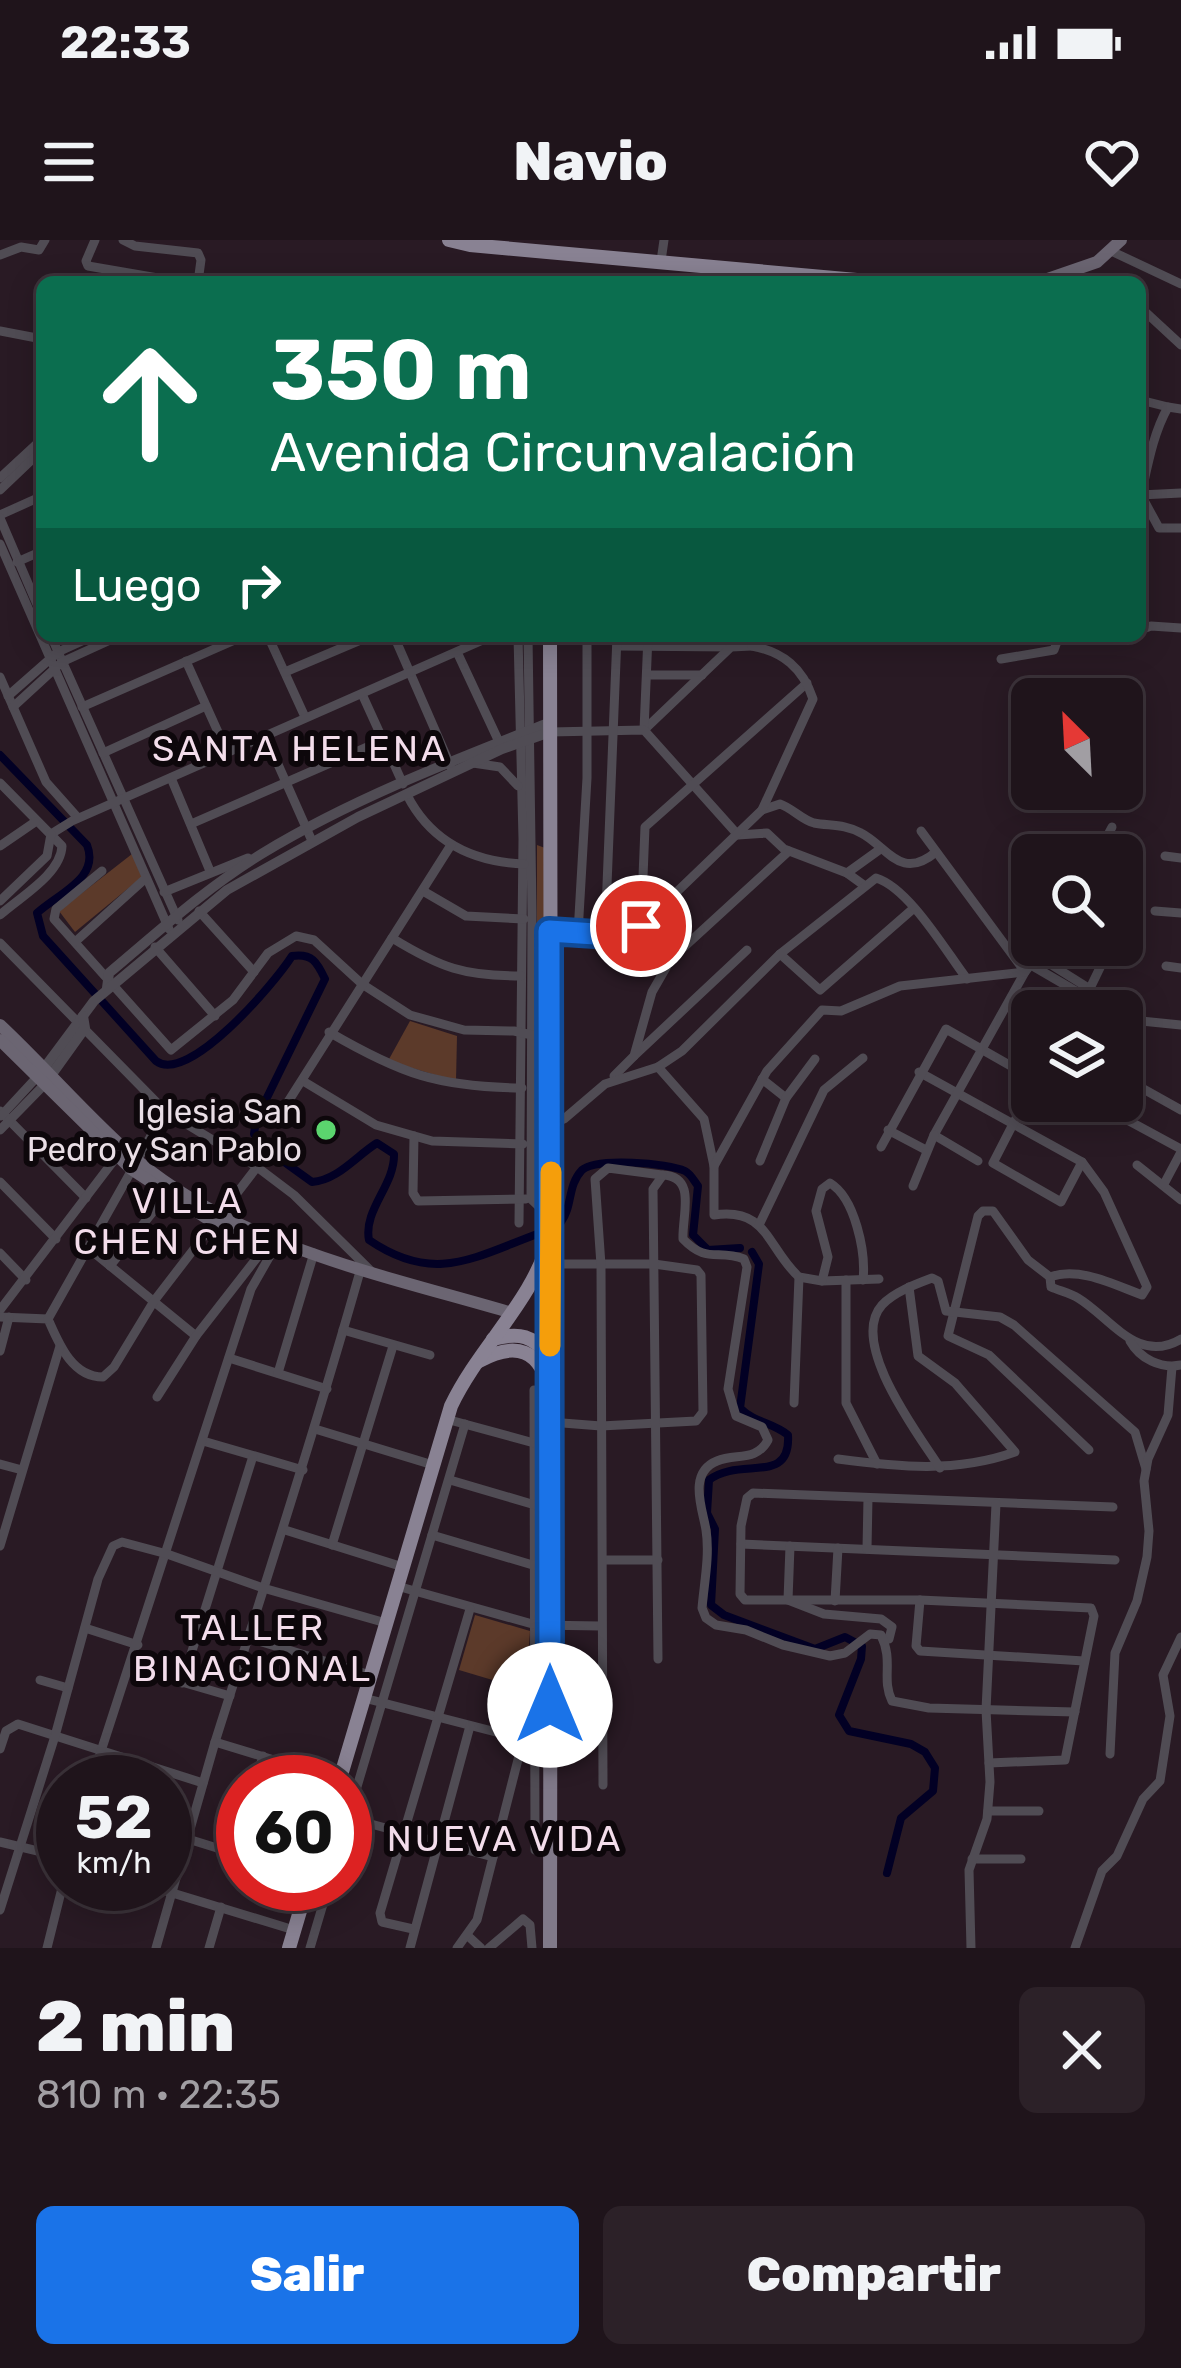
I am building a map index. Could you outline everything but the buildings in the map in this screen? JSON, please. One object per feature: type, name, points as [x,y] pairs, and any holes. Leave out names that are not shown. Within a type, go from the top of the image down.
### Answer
[{"type":"highway","points":[[449,240],[821,276]]},
{"type":"highway","points":[[347,1755],[446,1419],[475,1364],[540,1270],[551,1226],[550,642]]},
{"type":"highway","points":[[493,1339],[521,1334],[542,1346],[550,1358]]},
{"type":"highway","points":[[475,1364],[499,1351],[524,1352],[539,1364],[542,1390]]},
{"type":"highway","points":[[289,1948],[300,1911]]},
{"type":"main road","points":[[1061,276],[1096,262],[1116,245]]},
{"type":"main road","points":[[0,1025],[118,1155],[218,1218]]},
{"type":"main road","points":[[0,1040],[45,1075],[167,1194],[274,1240],[512,1313]]},
{"type":"main road","points":[[550,1948],[550,1743],[543,1627],[549,1422],[542,1390],[550,1358],[551,1226]]},
{"type":"street","points":[[0,255],[21,247],[39,250],[45,240]]},
{"type":"street","points":[[95,240],[88,266],[146,276]]},
{"type":"street","points":[[123,240],[135,246],[198,254],[202,260],[199,276]]},
{"type":"street","points":[[661,262],[664,240]]},
{"type":"street","points":[[1116,245],[1181,284]]},
{"type":"street","points":[[1146,312],[1181,345]]},
{"type":"street","points":[[1146,321],[1152,318]]},
{"type":"street","points":[[0,331],[36,338]]},
{"type":"street","points":[[1146,402],[1181,409]]},
{"type":"street","points":[[1146,470],[1168,407]]},
{"type":"street","points":[[0,478],[36,445]]},
{"type":"street","points":[[0,490],[36,456]]},
{"type":"street","points":[[1146,495],[1181,494]]},
{"type":"street","points":[[36,499],[0,517],[36,603]]},
{"type":"street","points":[[1146,505],[1159,528],[1181,528]]},
{"type":"street","points":[[0,544],[36,619]]},
{"type":"street","points":[[17,562],[36,554]]},
{"type":"street","points":[[1146,628],[1181,628]]},
{"type":"street","points":[[47,642],[146,878],[174,925]]},
{"type":"street","points":[[52,642],[56,660],[103,753],[117,802],[164,892],[174,925]]},
{"type":"street","points":[[11,702],[56,660],[84,642]]},
{"type":"street","points":[[56,660],[102,642]]},
{"type":"street","points":[[82,707],[220,642]]},
{"type":"street","points":[[271,642],[305,717]]},
{"type":"street","points":[[285,673],[356,642]]},
{"type":"street","points":[[397,642],[452,768]]},
{"type":"street","points":[[0,901],[47,856],[51,834],[71,822],[479,642]]},
{"type":"street","points":[[518,642],[531,806],[526,864]]},
{"type":"street","points":[[519,1223],[525,1199],[526,1144],[526,864],[520,790],[528,642]]},
{"type":"street","points":[[578,933],[587,642]]},
{"type":"street","points":[[605,935],[617,642]]},
{"type":"street","points":[[738,835],[644,730],[648,642],[731,647],[749,642]]},
{"type":"street","points":[[549,931],[626,936],[762,810],[812,704],[807,682],[780,652],[755,642]]},
{"type":"street","points":[[1001,658],[1045,654],[1057,642]]},
{"type":"street","points":[[0,1130],[3,1116],[45,1075],[105,990],[174,925],[279,851],[405,789],[550,727],[644,730],[731,647]]},
{"type":"street","points":[[457,652],[501,746]]},
{"type":"street","points":[[187,661],[227,752]]},
{"type":"street","points":[[647,675],[704,675]]},
{"type":"street","points":[[0,677],[46,782],[71,822]]},
{"type":"street","points":[[641,926],[643,830],[807,682]]},
{"type":"street","points":[[362,694],[405,789],[429,826],[451,845],[484,861],[526,864]]},
{"type":"street","points":[[103,753],[206,706]]},
{"type":"street","points":[[265,735],[310,835]]},
{"type":"street","points":[[191,824],[383,740]]},
{"type":"street","points":[[452,768],[472,763],[501,746]]},
{"type":"street","points":[[472,763],[500,767],[531,806]]},
{"type":"street","points":[[170,778],[211,871]]},
{"type":"street","points":[[0,784],[35,822],[59,839],[62,857],[0,915]]},
{"type":"street","points":[[762,810],[780,804],[816,824],[839,823],[904,862],[927,859],[935,852]]},
{"type":"street","points":[[0,846],[35,822]]},
{"type":"street","points":[[1108,834],[1112,827]]},
{"type":"street","points":[[921,831],[1011,940]]},
{"type":"street","points":[[738,835],[767,833],[789,851],[847,873],[865,886]]},
{"type":"street","points":[[279,1116],[451,845]]},
{"type":"street","points":[[847,873],[878,850]]},
{"type":"street","points":[[164,892],[211,871],[279,851]]},
{"type":"street","points":[[634,1056],[652,992],[671,958],[789,851]]},
{"type":"street","points":[[105,990],[109,973],[261,854]]},
{"type":"street","points":[[1165,856],[1181,858]]},
{"type":"street","points":[[102,872],[53,914],[105,990],[171,1050],[233,1000],[268,953],[284,941],[306,936],[362,984],[410,1015],[464,1030],[524,1030]]},
{"type":"street","points":[[605,1084],[658,1067],[682,1052],[780,954],[879,877],[914,908],[967,979]]},
{"type":"street","points":[[74,942],[146,878]]},
{"type":"street","points":[[422,891],[466,916],[526,920]]},
{"type":"street","points":[[780,954],[820,990],[914,908]]},
{"type":"street","points":[[1156,910],[1181,913]]},
{"type":"street","points":[[199,911],[254,972]]},
{"type":"street","points":[[392,938],[458,973],[527,976]]},
{"type":"street","points":[[0,944],[165,1111],[257,1167],[294,1196],[366,1270],[343,1330],[285,1530],[246,1637],[192,1824]]},
{"type":"street","points":[[155,947],[214,1016]]},
{"type":"street","points":[[550,1125],[605,1084],[747,950]]},
{"type":"street","points":[[714,1166],[762,1079],[822,1010],[841,1011],[900,986],[967,979],[1023,966]]},
{"type":"street","points":[[914,1186],[926,1150],[1031,966]]},
{"type":"street","points":[[1036,966],[1085,990]]},
{"type":"street","points":[[1166,966],[1181,968]]},
{"type":"street","points":[[1143,1022],[1181,1025]]},
{"type":"street","points":[[880,1147],[946,1029],[1011,1065]]},
{"type":"street","points":[[329,1031],[397,1070],[466,1087],[525,1088]]},
{"type":"street","points":[[759,1225],[824,1090],[863,1058]]},
{"type":"street","points":[[760,1161],[786,1099],[815,1059]]},
{"type":"street","points":[[658,1067],[699,1110],[714,1166],[714,1216],[737,1213],[759,1225],[799,1277],[794,1403]]},
{"type":"street","points":[[919,1072],[1011,1121]]},
{"type":"street","points":[[762,1079],[786,1099]]},
{"type":"street","points":[[303,1081],[376,1125],[414,1136],[432,1141],[526,1144]]},
{"type":"street","points":[[1143,1089],[1181,1111]]},
{"type":"street","points":[[48,1319],[165,1111]]},
{"type":"street","points":[[3,1116],[86,1198]]},
{"type":"street","points":[[1050,1276],[1077,1274],[1138,1294],[1147,1292],[1142,1270],[1104,1192],[1082,1162],[1012,1122],[993,1163],[1058,1202],[1066,1199],[1082,1162]]},
{"type":"street","points":[[1131,1122],[1181,1151],[1163,1184]]},
{"type":"street","points":[[888,1130],[926,1150]]},
{"type":"street","points":[[934,1135],[978,1161]]},
{"type":"street","points":[[414,1136],[413,1193],[418,1201],[525,1199],[551,1226]]},
{"type":"street","points":[[0,1351],[3,1315],[118,1155]]},
{"type":"street","points":[[1137,1165],[1181,1200]]},
{"type":"street","points":[[48,1319],[60,1346],[87,1376],[103,1377],[154,1301],[257,1167]]},
{"type":"street","points":[[603,1785],[597,1176],[608,1168],[681,1179],[686,1189],[683,1239],[704,1256],[744,1259],[747,1267],[728,1389],[736,1415],[762,1427],[768,1440],[754,1455],[717,1461],[704,1473],[698,1495],[706,1530],[702,1608],[706,1618],[716,1625],[830,1656],[845,1653],[874,1633],[889,1639],[892,1628],[880,1619],[824,1614],[788,1600]]},
{"type":"street","points":[[658,1659],[653,1190],[662,1175]]},
{"type":"street","points":[[0,1182],[56,1239]]},
{"type":"street","points":[[822,1281],[828,1257],[816,1211],[821,1189],[830,1183],[841,1192],[859,1233],[865,1260],[863,1280]]},
{"type":"street","points":[[110,1266],[167,1194]]},
{"type":"street","points":[[1089,1450],[988,1355],[950,1340],[978,1216],[988,1209],[1028,1260],[1050,1276],[1054,1289],[1075,1296],[1146,1358],[1177,1366],[1176,1390],[1146,1469]]},
{"type":"street","points":[[157,1397],[196,1336],[274,1240]]},
{"type":"street","points":[[99,1755],[250,1289],[274,1240]]},
{"type":"street","points":[[87,1247],[196,1336]]},
{"type":"street","points":[[0,1253],[26,1280]]},
{"type":"street","points":[[278,1373],[314,1253]]},
{"type":"street","points":[[549,1422],[654,1424],[696,1421],[704,1412],[701,1275],[695,1268],[550,1264]]},
{"type":"street","points":[[799,1277],[880,1279]]},
{"type":"street","points":[[940,1468],[878,1366],[874,1335],[878,1311],[909,1287],[936,1279],[946,1311],[1000,1317],[1014,1325],[1135,1432],[1146,1469],[1147,1557],[1137,1601],[1115,1653],[1110,1754]]},
{"type":"street","points":[[846,1280],[847,1403],[877,1464]]},
{"type":"street","points":[[838,1459],[940,1468],[970,1465],[1016,1450],[955,1383],[918,1356],[909,1287]]},
{"type":"street","points":[[3,1315],[48,1319]]},
{"type":"street","points":[[343,1330],[430,1355]]},
{"type":"street","points":[[1130,1341],[1152,1347],[1181,1339]]},
{"type":"street","points":[[0,1546],[60,1346]]},
{"type":"street","points":[[332,1545],[393,1346]]},
{"type":"street","points":[[229,1358],[327,1389]]},
{"type":"street","points":[[432,1535],[543,1567],[534,1444],[542,1390]]},
{"type":"street","points":[[446,1419],[534,1444]]},
{"type":"street","points":[[366,1755],[465,1424]]},
{"type":"street","points":[[315,1429],[433,1465]]},
{"type":"street","points":[[203,1441],[302,1470]]},
{"type":"street","points":[[182,1683],[253,1456]]},
{"type":"street","points":[[0,1464],[22,1470]]},
{"type":"street","points":[[450,1480],[535,1505]]},
{"type":"street","points":[[989,1762],[1063,1762],[1094,1616],[1091,1608],[742,1598],[745,1501],[750,1494],[1113,1507]]},
{"type":"street","points":[[867,1550],[868,1498]]},
{"type":"street","points":[[971,1948],[972,1859],[988,1811],[986,1710],[996,1504]]},
{"type":"street","points":[[285,1530],[403,1567]]},
{"type":"street","points":[[0,1910],[56,1736],[98,1580],[113,1546],[122,1542],[167,1554],[386,1623]]},
{"type":"street","points":[[741,1544],[1115,1560]]},
{"type":"street","points":[[788,1600],[790,1546]]},
{"type":"street","points":[[835,1601],[838,1548]]},
{"type":"street","points":[[603,1560],[658,1560]]},
{"type":"street","points":[[397,1586],[543,1627],[601,1626]]},
{"type":"street","points":[[920,1600],[916,1646],[920,1651],[1084,1661]]},
{"type":"street","points":[[413,1929],[382,1922],[380,1916],[470,1609]]},
{"type":"street","points":[[457,1948],[477,1919],[528,1740],[543,1627]]},
{"type":"street","points":[[85,1628],[138,1645]]},
{"type":"street","points":[[1075,1948],[1102,1871],[1117,1856],[1143,1799],[1160,1781],[1170,1716],[1163,1675],[1181,1636]]},
{"type":"street","points":[[246,1637],[370,1675]]},
{"type":"street","points":[[883,1639],[891,1659],[887,1689],[892,1701],[929,1708],[1075,1712]]},
{"type":"street","points":[[130,1667],[230,1696]]},
{"type":"street","points":[[40,1680],[68,1688]]},
{"type":"street","points":[[364,1698],[550,1743]]},
{"type":"street","points":[[0,1749],[14,1724],[120,1755]]},
{"type":"street","points":[[410,1948],[470,1726]]},
{"type":"street","points":[[528,1740],[535,1850]]},
{"type":"street","points":[[215,1742],[260,1755]]},
{"type":"street","points":[[192,1779],[203,1783]]},
{"type":"street","points":[[988,1811],[1039,1811]]},
{"type":"street","points":[[372,1827],[493,1857]]},
{"type":"street","points":[[0,1842],[36,1851]]},
{"type":"street","points":[[972,1859],[1021,1859]]},
{"type":"street","points":[[47,1948],[56,1911]]},
{"type":"street","points":[[156,1948],[167,1911]]},
{"type":"street","points":[[209,1948],[220,1911]]},
{"type":"street","points":[[234,1911],[295,1930]]},
{"type":"street","points":[[310,1948],[320,1911]]},
{"type":"street","points":[[467,1935],[485,1948],[523,1918],[530,1925],[532,1948]]},
{"type":"shaded area","points":[[537,845],[545,848],[544,1193],[536,1192]]},
{"type":"shaded area","points":[[132,854],[142,877],[75,932],[59,911]]},
{"type":"shaded area","points":[[410,1021],[457,1036],[456,1081],[388,1061]]},
{"type":"shaded area","points":[[475,1615],[530,1631],[526,1690],[459,1670]]},
{"type":"waterway","points":[[0,755],[87,845],[88,867],[83,876],[37,913],[43,936],[156,1061],[170,1065],[208,1046],[268,988],[292,956],[309,957],[325,979],[256,1120],[254,1134],[312,1182],[338,1172],[377,1143],[394,1154],[368,1229],[369,1240],[393,1254],[435,1264],[454,1262],[540,1233]]},
{"type":"waterway","points":[[561,1222],[582,1170],[616,1162],[664,1166],[685,1171],[698,1186],[693,1235],[708,1250],[740,1248]]},
{"type":"waterway","points":[[752,1252],[759,1264],[740,1408],[788,1435],[787,1451],[772,1465],[721,1473],[709,1480],[707,1513],[715,1529],[711,1605],[724,1615],[815,1649],[845,1637],[862,1646],[839,1715],[849,1731],[911,1744],[925,1752],[935,1768],[933,1791],[901,1818],[887,1873]]},
{"type":"slow traffic","points":[[550,1346],[551,1172]]},
{"type":"place","name":"Iglesia San Pedro y San Pablo","points":[[326,1130]]},
{"type":"district","name":"SANTA HELENA","points":[[300,748]]},
{"type":"district","name":"VILLA CHEN CHEN","points":[[188,1220]]},
{"type":"district","name":"TALLER BINACIONAL","points":[[253,1648]]},
{"type":"district","name":"NUEVA VIDA","points":[[505,1838]]},
{"type":"route","points":[[550,1705],[549,931],[626,936],[641,926]]}]
